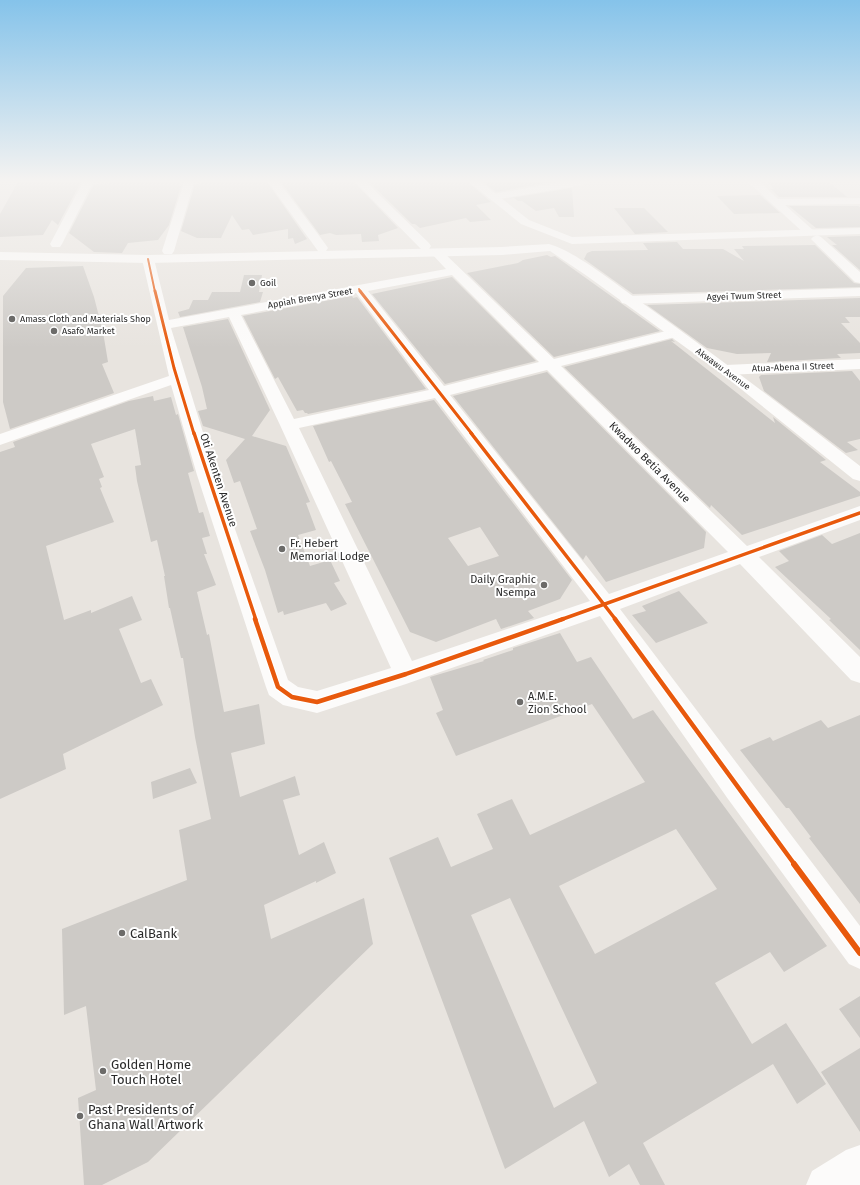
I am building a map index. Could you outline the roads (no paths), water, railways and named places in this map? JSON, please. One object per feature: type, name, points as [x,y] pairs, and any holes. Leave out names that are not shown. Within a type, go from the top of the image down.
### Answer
[{"type":"street","points":[[56,244],[60,237]]},
{"type":"street","points":[[168,251],[172,237]]},
{"type":"street","points":[[314,237],[322,248]]},
{"type":"street","name":"Kwadwo Betia Avenue","points":[[419,237],[552,364],[860,673]]},
{"type":"street","name":"Akwawu Avenue","points":[[540,237],[726,370],[860,475]]},
{"type":"street","points":[[559,237],[572,243]]},
{"type":"street","points":[[0,249],[25,253],[142,259],[768,237]]},
{"type":"street","points":[[814,237],[860,279]]},
{"type":"street","points":[[844,237],[860,238]]},
{"type":"street","name":"Akwawu Avenue","points":[[572,243],[574,256],[582,266]]},
{"type":"street","points":[[0,256],[25,253],[322,248],[432,249]]},
{"type":"street","points":[[0,264],[106,264],[142,259]]},
{"type":"street","name":"Oti Akenten Avenue","points":[[142,259],[164,325],[177,378],[212,490],[278,687],[292,697],[317,702],[406,674]]},
{"type":"street","name":"Appiah Brenya Street","points":[[164,325],[455,271]]},
{"type":"street","points":[[359,289],[441,392],[605,605],[738,789],[860,953]]},
{"type":"street","name":"Agyei Twum Street","points":[[628,300],[860,292]]},
{"type":"street","points":[[233,312],[289,425],[406,674],[605,605],[860,513]]},
{"type":"street","points":[[289,425],[441,392],[674,333]]},
{"type":"street","name":"Atua-Abena II Street","points":[[726,370],[860,364]]},
{"type":"street","points":[[0,440],[177,378]]},
{"type":"street","points":[[826,1185],[860,1164]]},
{"type":"place","name":"Goil","points":[[252,283]]},
{"type":"place","name":"Amass Cloth and Materials Shop","points":[[12,319]]},
{"type":"place","name":"Asafo Market","points":[[54,331]]},
{"type":"place","name":"Fr. Hebert Memorial Lodge","points":[[282,549]]},
{"type":"place","name":"Daily Graphic Nsempa","points":[[544,585]]},
{"type":"place","name":"A.M.E. Zion School","points":[[520,702]]},
{"type":"place","name":"CalBank","points":[[122,933]]},
{"type":"place","name":"Golden Home Touch Hotel","points":[[103,1071]]},
{"type":"place","name":"Past Presidents of Ghana Wall Artwork","points":[[80,1116]]}]
